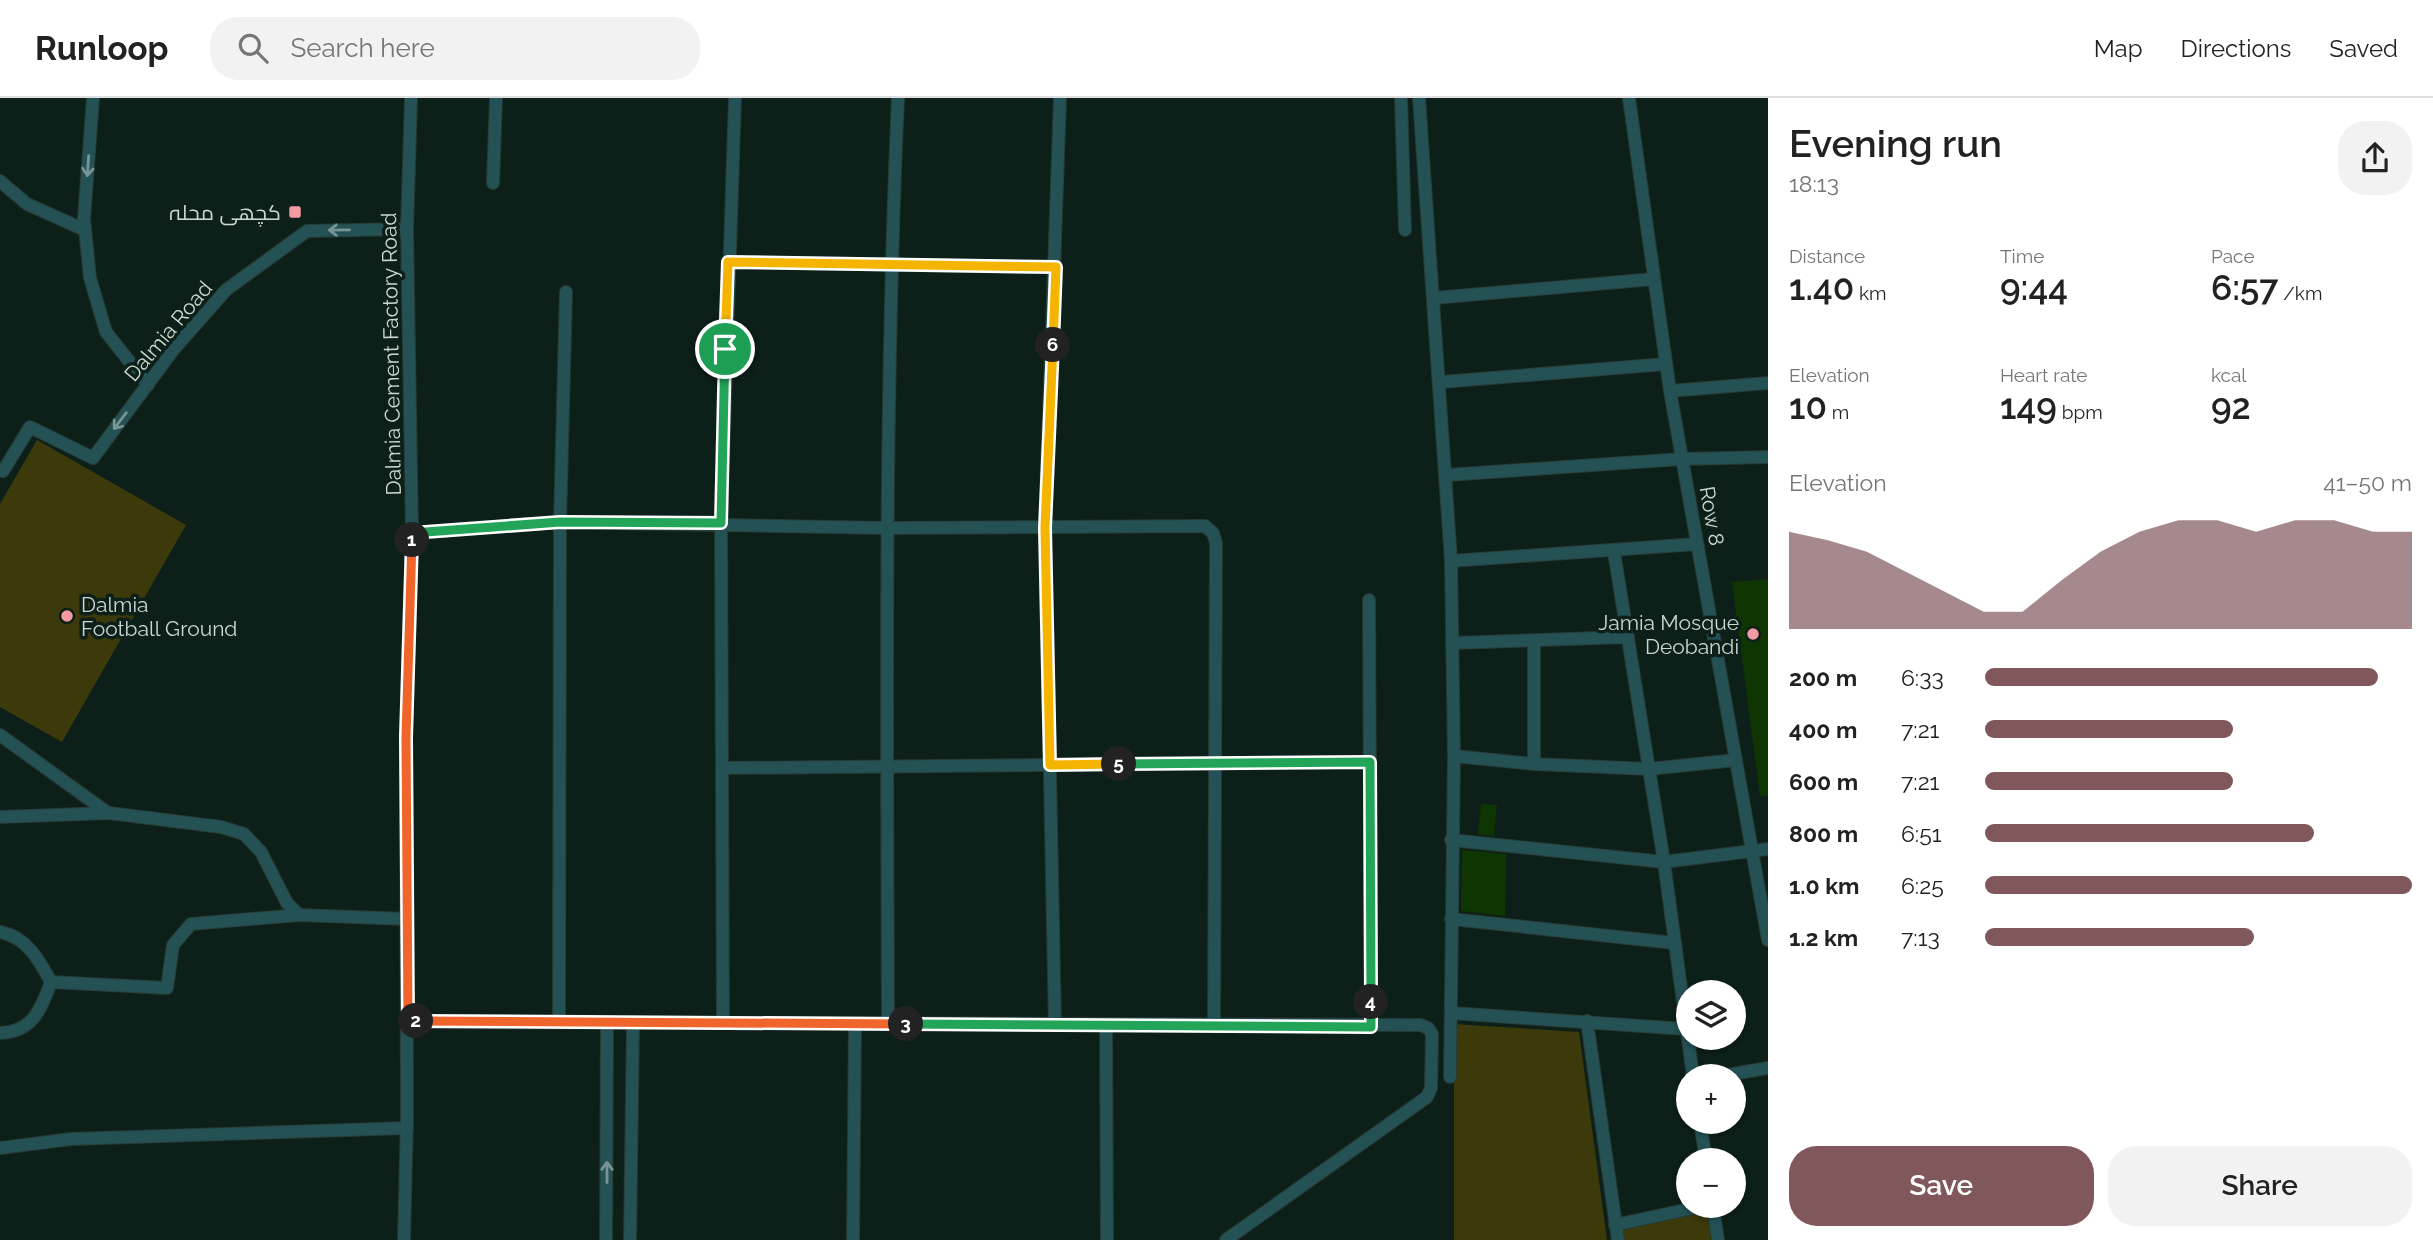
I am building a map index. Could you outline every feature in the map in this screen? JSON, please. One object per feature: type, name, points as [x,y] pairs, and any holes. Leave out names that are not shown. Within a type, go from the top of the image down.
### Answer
[{"type":"street","points":[[93,98],[85,230],[90,278],[106,331],[148,385]]},
{"type":"street","name":"Dalmia Cement Factory Road","points":[[404,1240],[408,1021],[406,737],[412,533],[407,229],[411,98]]},
{"type":"street","points":[[493,183],[496,98]]},
{"type":"street","points":[[723,1023],[721,523],[735,98]]},
{"type":"street","points":[[888,1024],[886,528],[890,265],[898,98]]},
{"type":"street","points":[[1055,1025],[1045,528],[1060,98]]},
{"type":"street","points":[[1401,98],[1405,230]]},
{"type":"street","points":[[1419,98],[1441,382],[1451,561],[1454,756],[1450,1077]]},
{"type":"street","name":"Row 8","points":[[1629,98],[1670,391],[1768,940]]},
{"type":"street","points":[[0,181],[27,204],[85,230]]},
{"type":"street","name":"Dalmia Road","points":[[0,470],[3,471],[30,427],[93,458],[148,385],[226,290],[307,231],[407,229]]},
{"type":"street","points":[[728,262],[1056,267]]},
{"type":"street","points":[[1434,298],[1654,279]]},
{"type":"street","points":[[559,1021],[560,522],[566,292]]},
{"type":"street","points":[[1441,382],[1666,364]]},
{"type":"street","points":[[1670,391],[1768,383]]},
{"type":"street","points":[[1447,475],[1682,459],[1768,457]]},
{"type":"street","points":[[412,533],[560,522],[886,528],[1205,526],[1213,533],[1214,1027]]},
{"type":"street","points":[[1451,561],[1614,552],[1697,544]]},
{"type":"street","points":[[1614,552],[1664,862],[1679,980]]},
{"type":"street","points":[[1369,600],[1371,1027]]},
{"type":"street","points":[[1452,643],[1628,637]]},
{"type":"street","points":[[1534,642],[1534,764]]},
{"type":"street","points":[[0,735],[109,813]]},
{"type":"street","points":[[1454,756],[1534,764],[1649,769],[1736,760]]},
{"type":"street","points":[[722,768],[1370,762]]},
{"type":"street","points":[[0,817],[109,813],[221,827],[244,834],[261,852],[287,904],[299,915]]},
{"type":"street","points":[[1451,840],[1664,862],[1768,849]]},
{"type":"street","points":[[51,982],[167,988],[173,945],[191,924],[299,915],[407,919]]},
{"type":"street","points":[[1451,919],[1674,943]]},
{"type":"street","points":[[0,932],[17,937],[37,957],[51,982],[38,1017],[22,1029],[0,1033]]},
{"type":"street","points":[[1451,1013],[1676,1028]]},
{"type":"street","points":[[408,1021],[1214,1027],[1421,1025],[1429,1028],[1432,1034],[1431,1088],[1427,1097],[1226,1240]]},
{"type":"street","points":[[1587,1021],[1618,1240]]},
{"type":"street","points":[[606,1240],[607,1023]]},
{"type":"street","points":[[630,1240],[633,1024]]},
{"type":"street","points":[[853,1240],[855,1024]]},
{"type":"street","points":[[1106,1026],[1107,1240]]},
{"type":"street","points":[[1746,1072],[1768,1068]]},
{"type":"street","points":[[607,1109],[632,1111]]},
{"type":"street","points":[[0,1148],[71,1139],[407,1128]]},
{"type":"street","points":[[1615,1225],[1676,1212]]},
{"type":"street","points":[[1715,1218],[1718,1240]]},
{"type":"shaded area","name":"Dalmia Football Ground","points":[[37,440],[186,525],[62,742],[0,707],[0,504]]},
{"type":"shaded area","points":[[1454,1024],[1579,1032],[1607,1240],[1454,1240]]},
{"type":"shaded area","points":[[1676,1218],[1709,1218],[1712,1240],[1624,1240],[1622,1230]]},
{"type":"building","name":"Jamia Mosque Deobandi","points":[[1768,579],[1768,796],[1760,796],[1732,582]]},
{"type":"building","points":[[1481,804],[1497,805],[1494,836],[1478,834]]},
{"type":"building","points":[[1462,850],[1506,854],[1505,916],[1461,911]]},
{"type":"place","name":"کچھی محلہ","points":[[295,212]]},
{"type":"place","name":"Dalmia Football Ground","points":[[67,616]]},
{"type":"place","name":"Jamia Mosque Deobandi","points":[[1753,634]]},
{"type":"route","points":[[728,262],[1056,267],[1045,528],[1050,765],[1370,762],[1371,1027],[408,1021],[406,737],[412,533],[560,522],[721,523],[725,349],[728,262]]}]
